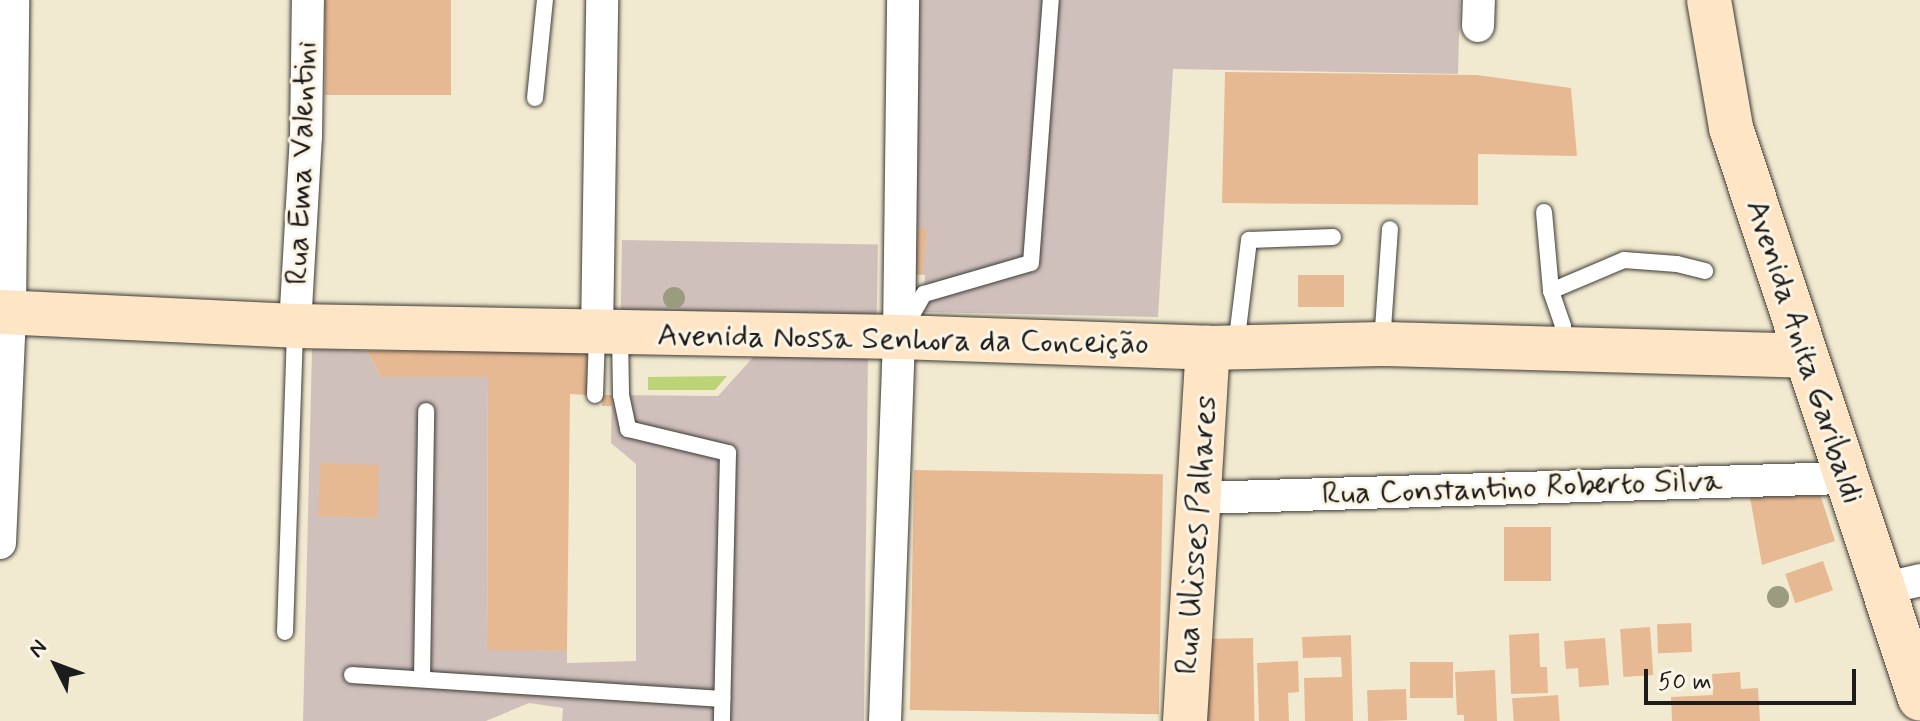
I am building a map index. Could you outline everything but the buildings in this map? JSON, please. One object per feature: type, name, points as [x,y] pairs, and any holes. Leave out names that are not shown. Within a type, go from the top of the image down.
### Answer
[{"type":"street","points":[[0,543],[13,0]]},
{"type":"street","name":"Rua Ema Valentini","points":[[295,326],[306,137],[308,0]]},
{"type":"street","points":[[602,0],[608,333]]},
{"type":"street","points":[[885,721],[899,337],[903,0]]},
{"type":"street","name":"Avenida Anita Garibaldi","points":[[1709,0],[1731,128],[1844,478],[1901,585],[1920,699]]},
{"type":"street","name":"Avenida Nossa Senhora da Conceição","points":[[5,312],[295,326],[899,337],[1222,348],[1382,344],[1806,356]]},
{"type":"street","name":"Rua Ulisses Palhares","points":[[1185,721],[1200,498],[1222,348]]},
{"type":"street","name":"Rua Constantino Roberto Silva","points":[[1200,498],[1844,478]]},
{"type":"lane","points":[[535,98],[545,0]]},
{"type":"lane","points":[[899,337],[924,294],[1031,263],[1051,0]]},
{"type":"lane","points":[[1544,212],[1551,291],[1563,326],[1560,350]]},
{"type":"lane","points":[[1382,344],[1390,229]]},
{"type":"lane","points":[[1222,348],[1249,240],[1333,237]]},
{"type":"lane","points":[[1551,291],[1624,260],[1677,264],[1705,271]]},
{"type":"lane","points":[[285,632],[295,326]]},
{"type":"lane","points":[[595,395],[608,333]]},
{"type":"lane","points":[[608,333],[628,429],[728,453],[722,721]]},
{"type":"lane","points":[[422,679],[426,411]]},
{"type":"lane","points":[[352,675],[722,699]]},
{"type":"shaded area","points":[[917,0],[1460,0],[1458,74],[1173,69],[1158,317],[923,312],[925,275],[913,274]]},
{"type":"shaded area","points":[[622,240],[878,244],[877,320],[621,316]]},
{"type":"shaded area","points":[[312,349],[367,351],[381,377],[488,377],[487,649],[567,651],[567,663],[636,661],[636,464],[611,443],[612,395],[718,396],[758,352],[868,355],[864,721],[562,721],[563,708],[529,703],[486,721],[303,721]]},
{"type":"green space","points":[[727,376],[715,390],[648,390],[648,377]]}]
